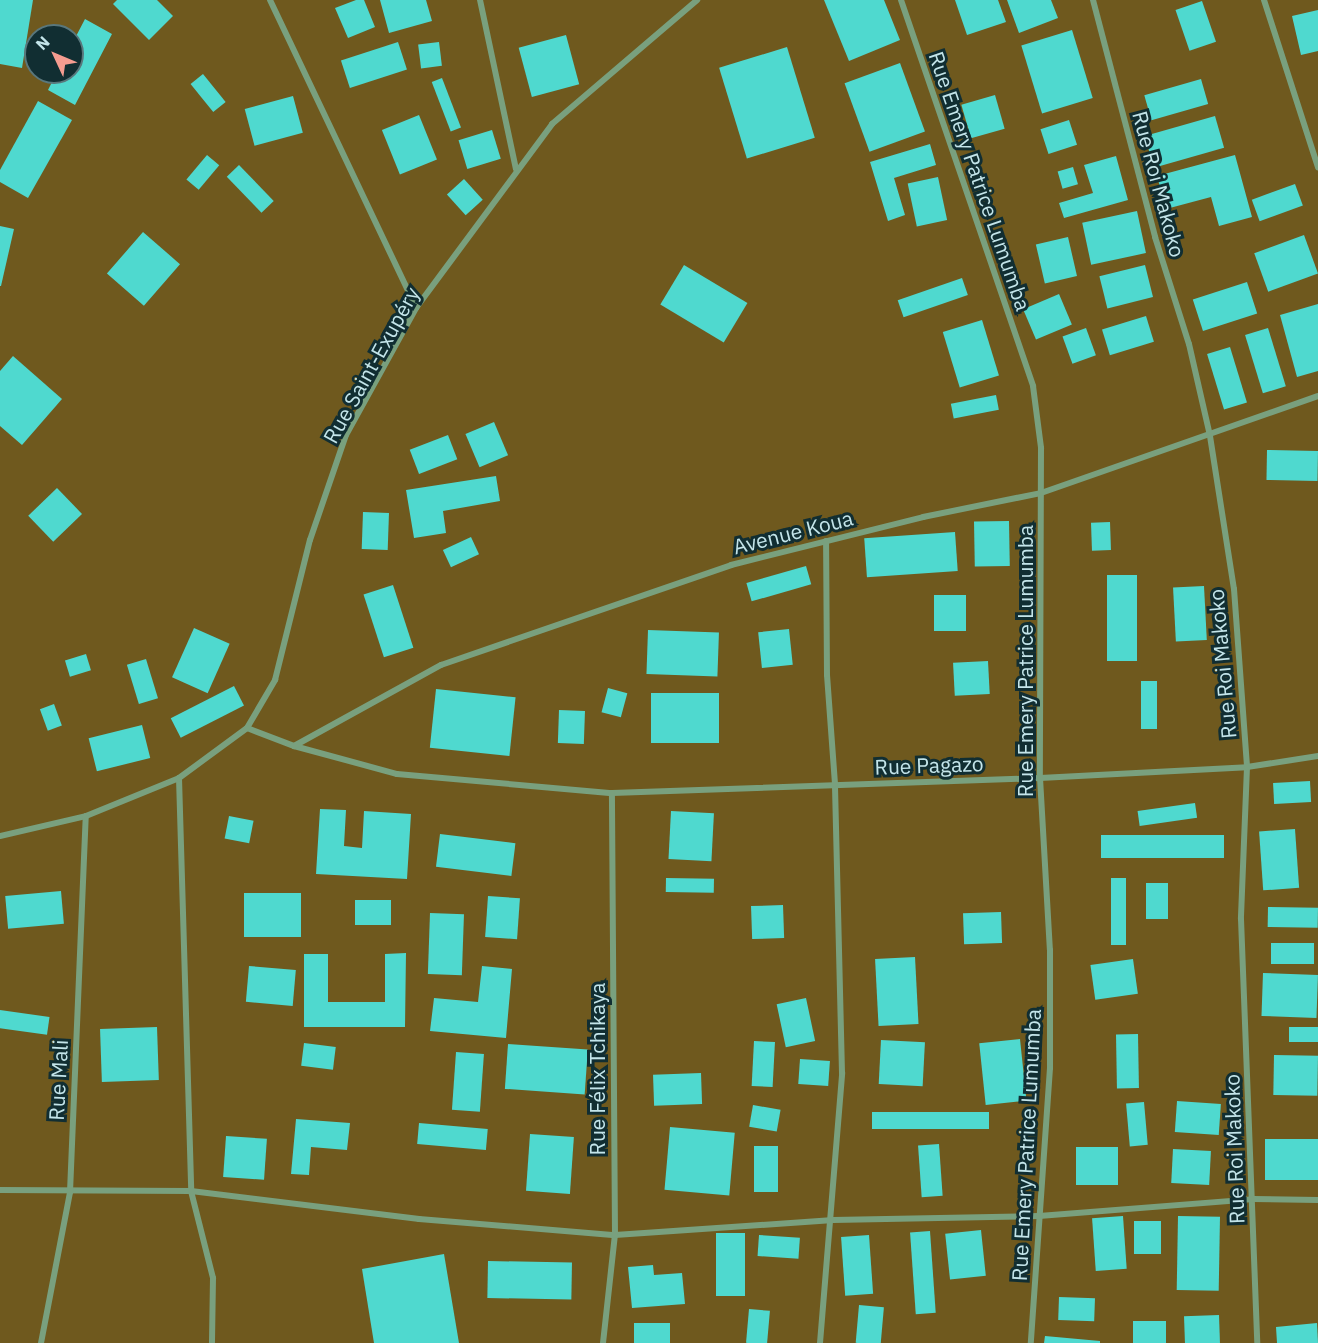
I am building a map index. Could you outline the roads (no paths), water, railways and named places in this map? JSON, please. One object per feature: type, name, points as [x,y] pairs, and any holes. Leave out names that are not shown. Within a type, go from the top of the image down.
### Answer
[{"type":"street","points":[[270,0],[417,308]]},
{"type":"street","points":[[480,0],[516,169]]},
{"type":"street","name":"Rue Saint-Exupéry","points":[[248,728],[275,680],[310,540],[346,435],[417,308],[516,169],[552,124],[697,0]]},
{"type":"street","name":"Rue Emery Patrice Lumumba","points":[[901,0],[1033,386],[1041,448],[1040,778],[1050,950],[1050,1068],[1031,1343]]},
{"type":"street","name":"Rue Roi Makoko","points":[[1093,0],[1155,237],[1189,344],[1210,436],[1234,589],[1247,767],[1241,919],[1257,1343]]},
{"type":"street","points":[[1264,0],[1318,167]]},
{"type":"street","name":"Avenue Koua","points":[[294,746],[441,665],[730,565],[826,540],[1041,493],[1210,436],[1318,396]]},
{"type":"street","points":[[820,1343],[833,1220],[842,1073],[835,784],[827,675],[826,540]]},
{"type":"street","points":[[0,836],[86,816],[179,778],[248,728]]},
{"type":"street","name":"Rue Pagazo","points":[[248,728],[294,746],[397,774],[612,793],[1040,778],[1247,767],[1318,756]]},
{"type":"street","points":[[179,778],[191,1191],[213,1278],[212,1343]]},
{"type":"street","name":"Rue Félix Tchikaya","points":[[603,1343],[615,1235],[612,793]]},
{"type":"street","name":"Rue Mali","points":[[41,1343],[69,1192],[86,816]]},
{"type":"street","points":[[0,1190],[191,1191],[419,1219],[615,1235],[833,1220],[1039,1216],[1253,1199],[1318,1200]]}]
